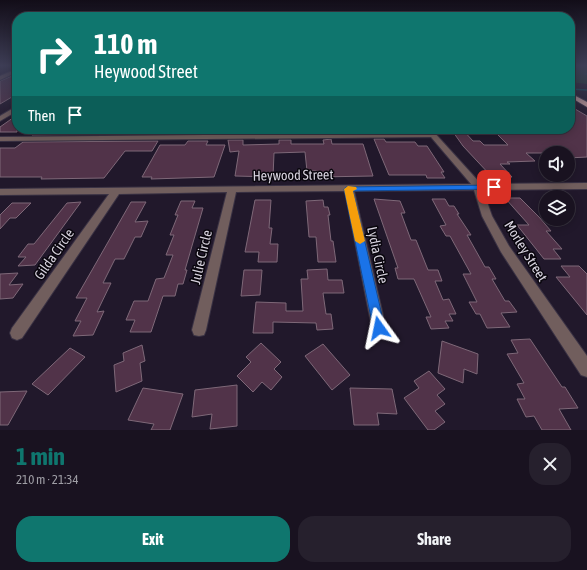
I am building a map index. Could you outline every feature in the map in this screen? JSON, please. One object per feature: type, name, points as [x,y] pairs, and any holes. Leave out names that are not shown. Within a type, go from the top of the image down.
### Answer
[{"type":"main road","points":[[575,98],[587,105]]},
{"type":"street","points":[[0,119],[12,111]]},
{"type":"street","points":[[0,139],[185,134]]},
{"type":"street","name":"Morley Street","points":[[433,134],[478,187],[487,216],[505,249],[587,369]]},
{"type":"street","name":"Heywood Street","points":[[0,192],[587,186]]},
{"type":"street","name":"Lydia Circle","points":[[348,189],[379,328]]},
{"type":"street","name":"Julie Circle","points":[[199,330],[232,190]]},
{"type":"street","name":"Gilda Circle","points":[[17,333],[115,192]]},
{"type":"building","points":[[0,86],[12,86],[12,97],[0,104]]},
{"type":"building","points":[[575,109],[587,116],[587,157],[575,158],[575,146],[539,146],[539,153],[526,153],[535,161],[507,162],[510,164],[500,164],[512,177],[492,177],[463,146],[455,134],[467,134],[473,141],[480,141],[484,145],[508,145],[497,134],[575,134]]},
{"type":"building","points":[[12,119],[12,132],[0,132],[0,127]]},
{"type":"building","points":[[33,134],[163,134],[32,135]]},
{"type":"building","points":[[331,139],[332,144],[363,144],[373,176],[318,177],[317,171],[307,171],[305,152],[274,153],[273,177],[235,176],[239,151],[230,152],[228,140],[243,140],[243,145],[279,144],[279,140],[291,140],[291,144],[324,144],[323,140]]},
{"type":"building","points":[[374,139],[384,139],[386,142],[415,142],[418,146],[427,146],[444,172],[441,172],[445,178],[427,178],[426,175],[389,175]]},
{"type":"building","points":[[158,141],[152,151],[125,151],[104,178],[41,179],[42,177],[0,177],[0,148],[15,148],[23,142]]},
{"type":"building","points":[[188,141],[208,141],[206,145],[225,145],[214,177],[151,179],[152,177],[142,177],[160,145],[185,145]]},
{"type":"building","points":[[505,198],[520,198],[539,217],[539,226],[547,226],[551,231],[546,231],[562,249],[553,249],[561,259],[544,259],[517,225],[529,225]]},
{"type":"building","points":[[374,199],[400,201],[405,213],[401,213],[411,240],[416,240],[428,270],[438,270],[442,281],[435,281],[443,300],[449,299],[456,314],[449,314],[453,321],[445,321],[449,328],[431,329],[426,317],[431,317],[414,279],[398,279],[395,268],[398,268]]},
{"type":"building","points":[[432,199],[445,199],[449,206],[454,206],[459,214],[457,214],[471,235],[467,235],[485,267],[489,267],[496,279],[492,279],[505,301],[509,301],[517,312],[501,313],[510,327],[487,328],[480,314],[476,314],[469,302],[477,302],[463,274],[471,274],[450,236],[446,236],[440,226],[446,225]]},
{"type":"building","points":[[255,200],[271,200],[269,228],[272,228],[270,244],[278,244],[277,262],[258,262],[259,252],[245,252]]},
{"type":"building","points":[[323,200],[324,207],[328,207],[330,215],[328,215],[331,241],[333,241],[336,262],[318,262],[316,237],[309,237],[306,201]]},
{"type":"building","points":[[181,201],[195,201],[192,208],[203,208],[185,270],[187,270],[183,284],[178,284],[175,296],[163,296],[151,332],[130,332],[135,320],[126,320],[134,301],[148,301],[156,279],[164,278],[173,255],[166,255],[174,235],[170,235],[178,215],[175,215]]},
{"type":"building","points":[[81,202],[35,265],[18,266],[26,257],[18,257],[28,244],[34,244],[67,203]]},
{"type":"building","points":[[131,202],[146,202],[135,222],[148,221],[141,237],[135,237],[124,259],[115,259],[103,283],[111,283],[97,312],[104,311],[93,335],[73,336],[81,321],[75,321],[87,298],[76,298]]},
{"type":"building","points":[[12,203],[31,203],[16,218],[10,218],[0,229],[0,215]]},
{"type":"building","points":[[561,266],[579,266],[587,274],[587,315],[556,277],[570,277]]},
{"type":"building","points":[[327,269],[328,280],[342,280],[344,293],[323,293],[326,314],[331,314],[333,329],[317,330],[316,323],[273,322],[273,333],[253,333],[256,302],[286,303],[286,311],[303,311],[301,279],[308,279],[307,270]]},
{"type":"building","points":[[244,270],[262,270],[260,295],[241,296]]},
{"type":"building","points":[[18,273],[9,285],[23,284],[13,298],[0,299],[0,274]]},
{"type":"building","points":[[530,339],[562,387],[565,387],[578,408],[559,409],[571,430],[542,430],[534,416],[526,417],[517,399],[525,399],[517,384],[524,383],[507,354],[518,353],[511,340]]},
{"type":"building","points":[[442,341],[478,354],[477,374],[464,369],[463,383],[438,373]]},
{"type":"building","points":[[261,343],[281,362],[274,369],[282,377],[271,390],[262,382],[253,392],[237,376],[251,362],[246,357]]},
{"type":"building","points":[[323,344],[350,375],[332,390],[305,356]]},
{"type":"building","points":[[142,345],[145,361],[140,363],[142,381],[116,392],[114,365],[124,361],[123,353]]},
{"type":"building","points":[[70,348],[85,357],[48,395],[32,384]]},
{"type":"building","points":[[429,371],[445,389],[437,395],[445,404],[435,411],[445,422],[434,430],[428,430],[404,398],[419,388],[414,381]]},
{"type":"building","points":[[237,385],[237,426],[210,429],[212,414],[192,417],[195,390]]},
{"type":"building","points":[[143,388],[183,394],[170,430],[151,430],[154,424],[128,420]]},
{"type":"building","points":[[350,388],[392,389],[397,414],[377,413],[379,425],[354,425]]},
{"type":"building","points":[[27,391],[8,425],[0,425],[0,392]]},
{"type":"waterway","points":[[575,89],[587,90]]},
{"type":"slow traffic","points":[[353,189],[348,189],[360,241]]},
{"type":"route","points":[[379,328],[348,189],[494,187]]}]
